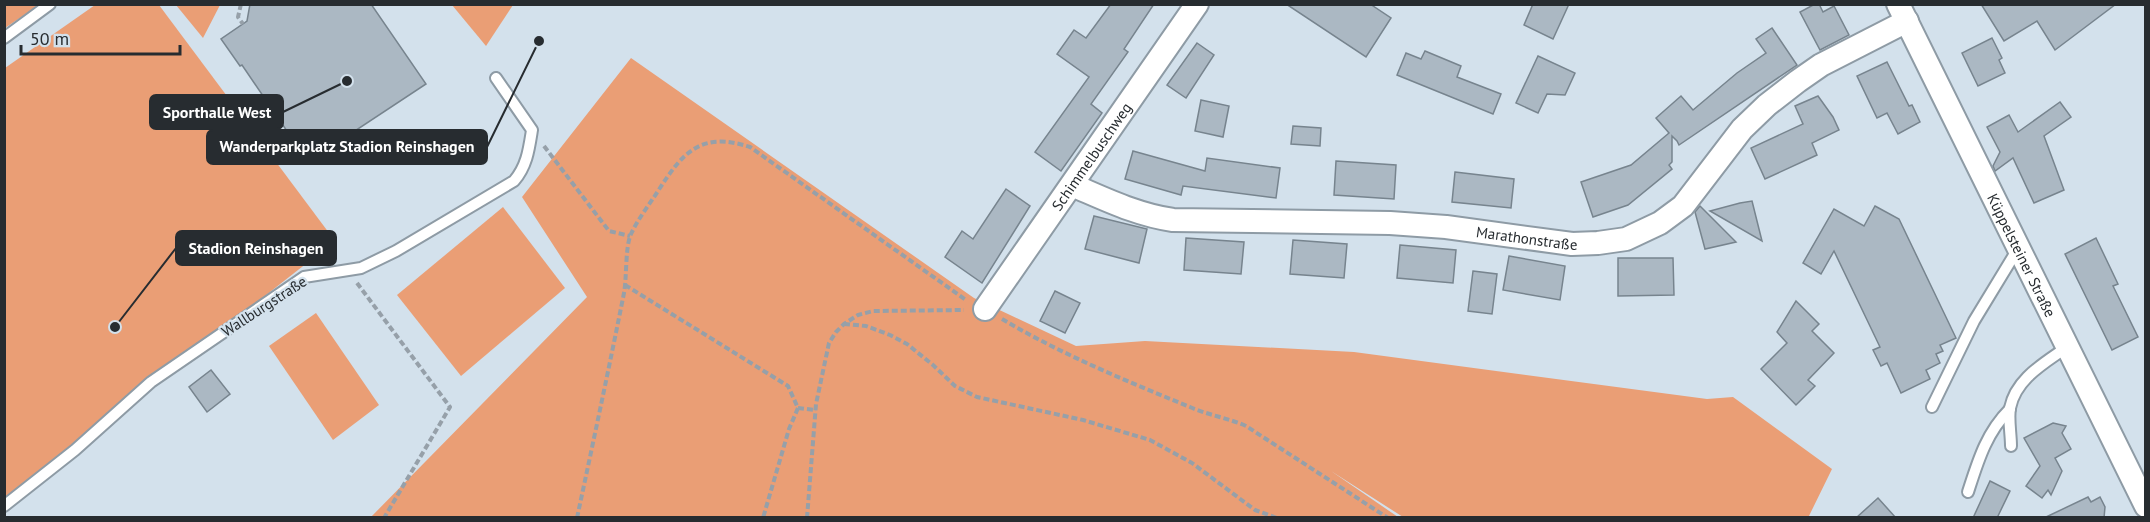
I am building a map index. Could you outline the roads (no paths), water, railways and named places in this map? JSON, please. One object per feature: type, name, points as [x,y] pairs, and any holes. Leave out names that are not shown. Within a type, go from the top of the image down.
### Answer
[{"type":"street","name":"Schimmelbuschweg","points":[[985,309],[1197,4]]},
{"type":"street","name":"Marathonstraße","points":[[1072,185],[1136,212],[1173,220],[1390,223],[1468,230],[1572,244],[1626,239],[1660,223],[1683,206],[1742,129],[1767,105],[1821,65],[1903,13]]},
{"type":"street","name":"Küppelsteiner Straße","points":[[1903,13],[2145,506]]},
{"type":"lane","points":[[4,38],[50,4]]},
{"type":"lane","name":"Wallburgstraße","points":[[4,506],[75,450],[151,382],[304,277],[361,268],[396,251],[514,181],[524,170],[532,130],[496,78]]},
{"type":"lane","points":[[1932,407],[1974,321],[2019,247]]},
{"type":"lane","points":[[2011,446],[2010,409],[2016,390],[2029,375],[2067,347]]},
{"type":"lane","points":[[1968,492],[1981,451],[1996,422],[2010,409]]},
{"type":"place","name":"Wanderparkplatz Stadion Reinshagen","points":[[539,41]]},
{"type":"place","name":"Sporthalle West","points":[[347,81]]},
{"type":"place","name":"Stadion Reinshagen","points":[[115,327]]}]
